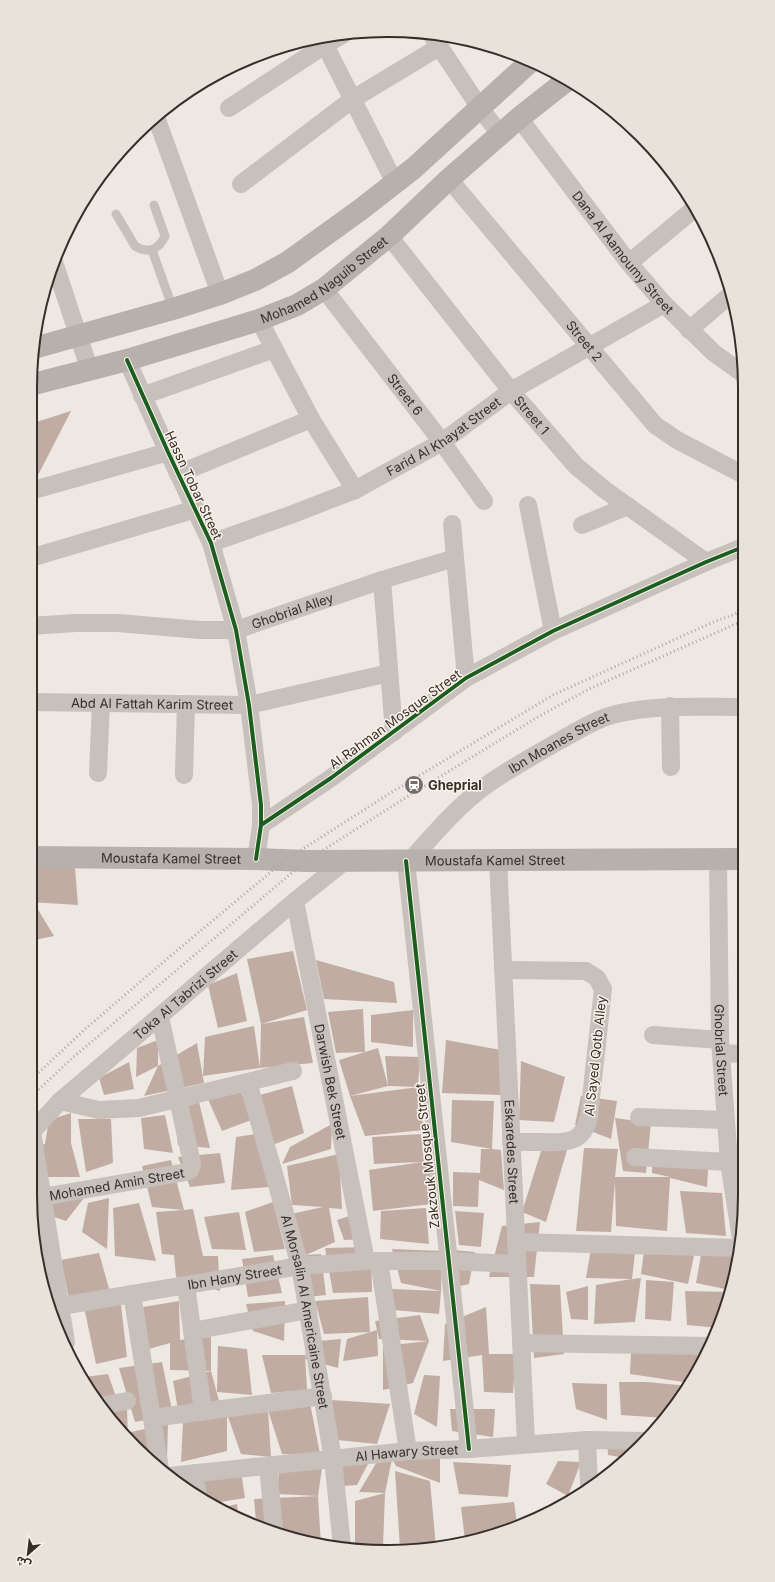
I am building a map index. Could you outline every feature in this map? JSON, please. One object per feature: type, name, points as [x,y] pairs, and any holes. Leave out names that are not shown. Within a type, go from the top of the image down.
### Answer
[{"type":"main road","points":[[40,346],[173,309],[220,294],[255,280],[288,262],[414,168],[526,66]]},
{"type":"main road","name":"Mohamed Naguib Street","points":[[37,383],[90,371],[127,360],[259,320],[297,305],[324,289],[389,236],[449,179],[500,134],[563,84]]},
{"type":"main road","name":"Moustafa Kamel Street","points":[[37,857],[256,859],[306,861],[738,859]]},
{"type":"street","points":[[241,184],[353,99],[435,40]]},
{"type":"street","points":[[435,40],[480,108],[500,134]]},
{"type":"street","points":[[324,43],[395,182]]},
{"type":"street","points":[[229,108],[319,44]]},
{"type":"street","name":"Dana Al Aamoumy Street","points":[[519,118],[629,264],[689,330],[714,353],[737,370]]},
{"type":"street","points":[[158,122],[220,294]]},
{"type":"street","name":"Street 2","points":[[449,179],[588,347],[655,425],[677,440],[738,472]]},
{"type":"street","points":[[629,264],[691,212]]},
{"type":"street","name":"Street 1","points":[[389,236],[511,391],[576,466],[628,506],[706,562]]},
{"type":"street","points":[[57,272],[90,371]]},
{"type":"street","name":"Street 6","points":[[324,289],[442,442],[484,501]]},
{"type":"street","points":[[689,330],[726,298]]},
{"type":"street","name":"Farid Al Khayat Street","points":[[211,543],[355,490],[442,442],[511,391],[664,304]]},
{"type":"street","points":[[259,320],[311,419],[355,490]]},
{"type":"street","points":[[142,396],[274,349]]},
{"type":"street","name":"Hassn Tobar Street","points":[[127,360],[142,396],[211,543],[236,630],[249,705],[260,805],[261,825],[256,859]]},
{"type":"street","points":[[178,474],[311,419]]},
{"type":"street","points":[[37,489],[168,452]]},
{"type":"street","points":[[528,505],[553,631]]},
{"type":"street","points":[[582,525],[628,506]]},
{"type":"street","points":[[37,556],[196,509]]},
{"type":"street","points":[[452,524],[466,678]]},
{"type":"street","name":"Al Rahman Mosque Street","points":[[261,825],[331,778],[466,678],[553,631],[738,549]]},
{"type":"street","name":"Ghobrial Alley","points":[[37,625],[76,622],[111,623],[200,630],[236,630],[382,580],[455,558]]},
{"type":"street","points":[[382,580],[394,732]]},
{"type":"street","name":"Abd Al Fattah Karim Street","points":[[37,702],[249,705],[390,672]]},
{"type":"street","points":[[98,773],[101,703]]},
{"type":"street","points":[[184,775],[186,704]]},
{"type":"street","points":[[670,706],[671,767]]},
{"type":"street","name":"Ibn Moanes Street","points":[[408,861],[448,818],[488,784],[536,754],[599,719],[615,714],[670,706],[738,707]]},
{"type":"street","name":"Eskaredes Street","points":[[498,860],[526,1443]]},
{"type":"street","name":"Ghobrial Street","points":[[718,860],[721,1046],[729,1162],[737,1214]]},
{"type":"street","name":"Toka Al Tabrizi Street","points":[[37,1126],[60,1101],[295,901],[345,861]]},
{"type":"street","name":"Zakzouk Mosque Street","points":[[408,861],[469,1449]]},
{"type":"street","name":"Darwish Bek Street","points":[[295,901],[373,1261],[408,1451]]},
{"type":"street","name":"Al Sayed Qotb Alley","points":[[503,970],[586,971],[597,978],[603,988],[588,1124],[584,1131],[571,1141],[562,1143],[512,1142]]},
{"type":"street","name":"Mohamed Amin Street","points":[[37,1198],[188,1172],[191,1168],[192,1163],[160,1017]]},
{"type":"street","points":[[653,1036],[721,1046],[738,1052]]},
{"type":"street","points":[[60,1101],[99,1110],[139,1108],[293,1071]]},
{"type":"street","name":"Al Morsalin Al Americaine Street","points":[[248,1082],[300,1266],[333,1459],[342,1542]]},
{"type":"street","points":[[639,1117],[725,1120]]},
{"type":"street","points":[[635,1157],[729,1162]]},
{"type":"street","points":[[37,1199],[54,1300]]},
{"type":"street","points":[[516,1242],[734,1248]]},
{"type":"street","name":"Ibn Hany Street","points":[[56,1307],[300,1266],[373,1261],[449,1261],[517,1264]]},
{"type":"street","points":[[186,1285],[202,1412]]},
{"type":"street","points":[[132,1294],[159,1460]]},
{"type":"street","points":[[192,1331],[308,1310]]},
{"type":"street","points":[[521,1343],[704,1346]]},
{"type":"street","points":[[152,1418],[323,1396]]},
{"type":"street","points":[[107,1405],[127,1401]]},
{"type":"street","points":[[587,1440],[588,1482]]},
{"type":"street","name":"Al Hawary Street","points":[[177,1475],[408,1451],[469,1449],[526,1443],[587,1440],[636,1441]]},
{"type":"street","points":[[268,1466],[274,1526]]},
{"type":"street","points":[[194,1473],[197,1488]]},
{"type":"lane","points":[[116,214],[135,246],[140,249],[152,250],[162,242],[165,236],[154,205]]},
{"type":"lane","points":[[152,250],[173,309]]},
{"type":"building","points":[[71,411],[37,477],[37,422]]},
{"type":"building","points":[[37,868],[75,868],[78,905],[37,902]]},
{"type":"building","points":[[37,908],[54,936],[37,940]]},
{"type":"building","points":[[293,951],[307,1010],[261,1024],[247,959]]},
{"type":"building","points":[[316,960],[394,982],[397,1003],[324,999]]},
{"type":"building","points":[[237,973],[247,1021],[218,1028],[208,985]]},
{"type":"building","points":[[363,1009],[365,1052],[336,1053],[328,1012]]},
{"type":"building","points":[[413,1010],[413,1047],[371,1042],[371,1015]]},
{"type":"building","points":[[304,1017],[313,1063],[260,1068],[261,1024]]},
{"type":"building","points":[[254,1026],[260,1068],[203,1076],[205,1037]]},
{"type":"building","points":[[158,1040],[158,1066],[136,1077],[137,1048]]},
{"type":"building","points":[[446,1040],[501,1050],[501,1095],[442,1093]]},
{"type":"building","points":[[197,1043],[204,1083],[144,1096],[158,1066]]},
{"type":"building","points":[[378,1048],[388,1086],[350,1096],[339,1060]]},
{"type":"building","points":[[385,1056],[420,1057],[418,1087],[388,1086]]},
{"type":"building","points":[[521,1061],[565,1077],[554,1122],[519,1120]]},
{"type":"building","points":[[129,1062],[134,1089],[104,1095],[99,1078]]},
{"type":"building","points":[[292,1086],[304,1133],[267,1147],[260,1095]]},
{"type":"building","points":[[418,1087],[424,1130],[365,1136],[350,1096]]},
{"type":"building","points":[[239,1089],[254,1119],[222,1131],[207,1097]]},
{"type":"building","points":[[581,1096],[617,1101],[611,1139],[575,1125]]},
{"type":"building","points":[[452,1100],[494,1101],[492,1149],[451,1142]]},
{"type":"building","points":[[199,1102],[210,1148],[178,1145],[174,1111]]},
{"type":"building","points":[[71,1113],[71,1143],[80,1177],[47,1177],[40,1145],[45,1144],[49,1120]]},
{"type":"building","points":[[165,1115],[173,1153],[144,1149],[141,1118]]},
{"type":"building","points":[[615,1118],[651,1123],[646,1173],[623,1171]]},
{"type":"building","points":[[78,1119],[111,1119],[113,1163],[86,1172]]},
{"type":"building","points":[[332,1124],[331,1149],[282,1164],[290,1147]]},
{"type":"building","points":[[256,1134],[269,1187],[231,1190],[236,1137]]},
{"type":"building","points":[[421,1134],[424,1162],[430,1161],[431,1204],[373,1211],[369,1170],[422,1162],[374,1164],[372,1137]]},
{"type":"building","points":[[542,1148],[567,1150],[546,1222],[522,1212]]},
{"type":"building","points":[[584,1148],[618,1149],[615,1177],[670,1177],[652,1173],[652,1150],[709,1156],[707,1187],[670,1178],[667,1231],[616,1226],[615,1181],[611,1232],[576,1231]]},
{"type":"building","points":[[481,1149],[501,1150],[504,1190],[479,1180],[478,1207],[453,1206],[453,1172],[480,1173]]},
{"type":"building","points":[[220,1153],[225,1183],[190,1187],[178,1157]]},
{"type":"building","points":[[339,1154],[342,1209],[329,1208],[335,1242],[306,1255],[321,1254],[326,1295],[298,1298],[291,1214],[323,1207],[292,1205],[287,1166]]},
{"type":"building","points":[[171,1160],[184,1210],[152,1207],[142,1166]]},
{"type":"building","points":[[680,1191],[722,1193],[726,1236],[686,1233]]},
{"type":"building","points":[[84,1198],[66,1221],[45,1214],[53,1202]]},
{"type":"building","points":[[109,1198],[107,1249],[82,1232],[88,1203]]},
{"type":"building","points":[[273,1202],[285,1249],[254,1252],[245,1212]]},
{"type":"building","points":[[139,1203],[156,1261],[115,1256],[113,1208]]},
{"type":"building","points":[[426,1208],[429,1244],[380,1239],[381,1211]]},
{"type":"building","points":[[193,1209],[203,1256],[218,1256],[220,1291],[176,1277],[174,1255],[162,1254],[156,1212]]},
{"type":"building","points":[[365,1211],[367,1239],[344,1240],[337,1220]]},
{"type":"building","points":[[455,1211],[484,1213],[481,1247],[459,1245]]},
{"type":"building","points":[[239,1212],[246,1250],[212,1249],[204,1217]]},
{"type":"building","points":[[540,1222],[534,1277],[489,1277],[502,1226]]},
{"type":"building","points":[[371,1247],[372,1292],[333,1293],[325,1248]]},
{"type":"building","points":[[392,1249],[442,1251],[441,1291],[401,1283]]},
{"type":"building","points":[[591,1249],[635,1253],[632,1279],[586,1278]]},
{"type":"building","points":[[454,1250],[475,1252],[469,1284],[460,1286]]},
{"type":"building","points":[[644,1251],[695,1251],[688,1284],[641,1274]]},
{"type":"building","points":[[99,1253],[110,1292],[69,1299],[61,1260]]},
{"type":"building","points":[[273,1255],[282,1293],[248,1297],[242,1259]]},
{"type":"building","points":[[701,1255],[732,1255],[725,1289],[696,1283]]},
{"type":"building","points":[[641,1278],[635,1322],[594,1324],[596,1285]]},
{"type":"building","points":[[646,1280],[674,1282],[671,1321],[645,1319]]},
{"type":"building","points":[[530,1284],[560,1285],[564,1354],[534,1358]]},
{"type":"building","points":[[588,1286],[588,1320],[571,1319],[566,1292]]},
{"type":"building","points":[[390,1289],[441,1291],[439,1314],[393,1310]]},
{"type":"building","points":[[685,1291],[724,1292],[712,1327],[687,1325]]},
{"type":"building","points":[[120,1296],[127,1357],[96,1364],[84,1307]]},
{"type":"building","points":[[368,1297],[370,1332],[324,1334],[315,1301]]},
{"type":"building","points":[[179,1301],[180,1340],[211,1337],[211,1371],[170,1370],[170,1343],[149,1349],[143,1307]]},
{"type":"building","points":[[285,1301],[284,1341],[253,1331],[246,1304]]},
{"type":"building","points":[[486,1307],[489,1354],[516,1354],[513,1393],[484,1392],[482,1355],[443,1361],[445,1324]]},
{"type":"building","points":[[420,1315],[429,1341],[379,1339],[375,1321]]},
{"type":"building","points":[[377,1330],[378,1356],[343,1361],[347,1339]]},
{"type":"building","points":[[341,1339],[338,1368],[305,1359],[307,1342]]},
{"type":"building","points":[[429,1341],[413,1383],[383,1390],[383,1346]]},
{"type":"building","points":[[218,1346],[247,1349],[252,1395],[217,1392]]},
{"type":"building","points":[[631,1352],[700,1353],[683,1382],[630,1374]]},
{"type":"building","points":[[262,1355],[305,1355],[307,1390],[271,1393]]},
{"type":"building","points":[[162,1362],[173,1415],[135,1422],[119,1368]]},
{"type":"building","points":[[211,1371],[219,1401],[178,1410],[173,1381]]},
{"type":"building","points":[[108,1374],[116,1397],[104,1401],[88,1377]]},
{"type":"building","points":[[424,1375],[440,1376],[437,1427],[414,1414]]},
{"type":"building","points":[[619,1382],[647,1382],[681,1385],[658,1418],[621,1415]]},
{"type":"building","points":[[572,1383],[607,1384],[607,1420],[576,1409]]},
{"type":"building","points":[[309,1398],[320,1454],[282,1454],[268,1410]]},
{"type":"building","points":[[331,1400],[390,1404],[377,1444],[337,1440]]},
{"type":"building","points":[[127,1408],[128,1430],[124,1426],[110,1409]]},
{"type":"building","points":[[450,1409],[495,1409],[493,1437],[452,1431]]},
{"type":"building","points":[[268,1410],[271,1457],[241,1454],[227,1414]]},
{"type":"building","points":[[227,1414],[227,1451],[181,1462],[183,1421]]},
{"type":"building","points":[[168,1424],[167,1458],[156,1458],[131,1432]]},
{"type":"building","points":[[607,1441],[632,1445],[620,1457],[608,1455]]},
{"type":"building","points":[[440,1456],[440,1483],[396,1466],[392,1459]]},
{"type":"building","points":[[392,1459],[385,1493],[359,1492],[378,1460]]},
{"type":"building","points":[[558,1461],[581,1462],[567,1495],[546,1484]]},
{"type":"building","points":[[369,1462],[357,1485],[343,1486],[338,1463]]},
{"type":"building","points":[[453,1462],[511,1465],[508,1497],[459,1494]]},
{"type":"building","points":[[322,1468],[318,1496],[277,1494],[279,1470]]},
{"type":"building","points":[[395,1471],[430,1481],[436,1542],[400,1544]]},
{"type":"building","points":[[241,1472],[245,1498],[220,1502],[201,1491],[199,1478]]},
{"type":"building","points":[[385,1493],[383,1545],[355,1543],[355,1501]]},
{"type":"building","points":[[318,1496],[321,1538],[297,1533],[256,1519],[254,1499]]},
{"type":"building","points":[[514,1502],[516,1520],[465,1536],[461,1507]]},
{"type":"building","points":[[237,1504],[238,1511],[232,1509],[227,1506]]},
{"type":"railway","points":[[37,1074],[84,1030],[284,861],[392,792],[553,695],[711,623],[738,613]]},
{"type":"railway","points":[[37,1091],[70,1060],[306,861],[536,718],[589,689],[738,624]]},
{"type":"cycle path","points":[[127,360],[211,543],[236,630],[249,705],[261,805],[261,825],[256,859]]},
{"type":"cycle path","points":[[261,825],[331,778],[466,678],[553,631],[738,549]]},
{"type":"cycle path","points":[[406,861],[469,1449]]},
{"type":"place","name":"Gheprial","points":[[414,785]]}]
